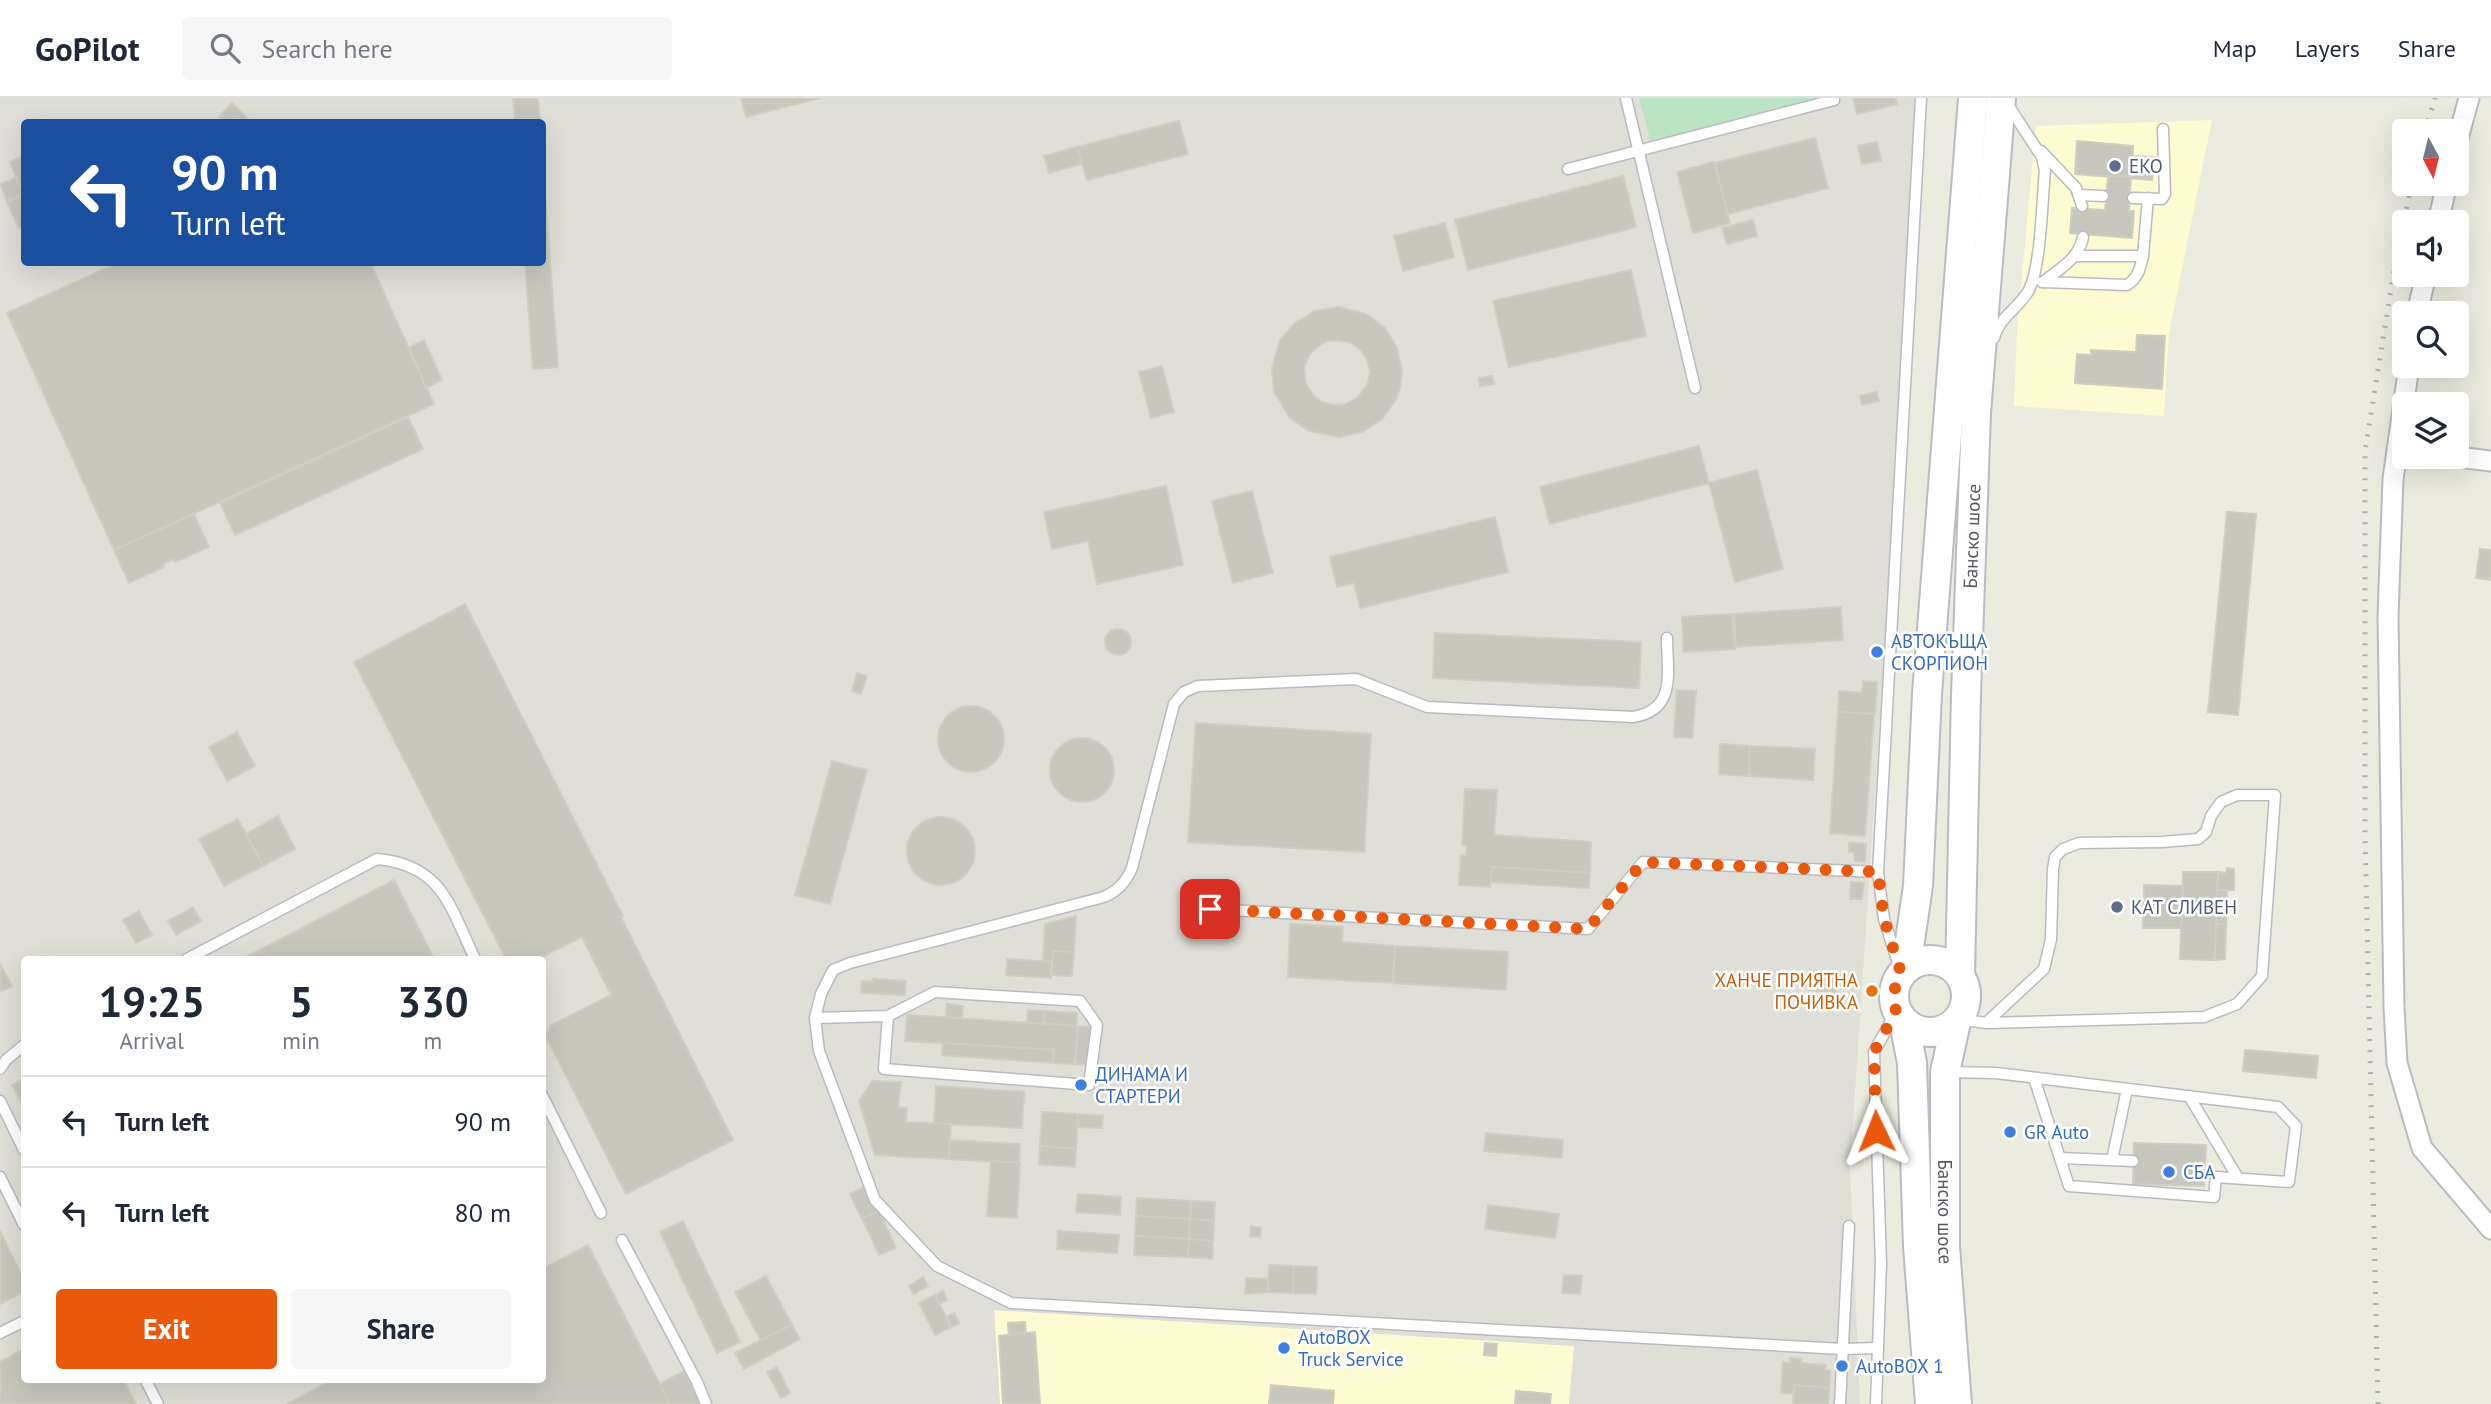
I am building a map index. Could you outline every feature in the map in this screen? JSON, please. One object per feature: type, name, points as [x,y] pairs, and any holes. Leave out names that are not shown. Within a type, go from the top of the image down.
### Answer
[{"type":"main road","name":"Банско шосе","points":[[1904,970],[1918,886],[1927,694],[1973,98]]},
{"type":"main road","name":"Банско шосе","points":[[1960,975],[1976,413],[2001,98]]},
{"type":"main road","points":[[1934,960],[1949,965],[1960,975],[1965,985],[1966,997],[1964,1008],[1957,1020],[1944,1029],[1930,1032],[1916,1030],[1900,1017],[1893,998],[1904,970],[1919,961],[1934,960]]},
{"type":"main road","name":"Банско шосе","points":[[1900,1017],[1912,1063],[1918,1245],[1930,1404]]},
{"type":"main road","name":"Банско шосе","points":[[1957,1020],[1945,1072],[1945,1247],[1957,1404]]},
{"type":"street","points":[[2463,119],[2469,98]]},
{"type":"street","points":[[2469,458],[2491,461]]},
{"type":"street","points":[[2395,469],[2388,616],[2397,1063],[2422,1148],[2491,1229]]},
{"type":"lane","points":[[1626,98],[1695,388]]},
{"type":"lane","points":[[1568,169],[1834,98]]},
{"type":"lane","points":[[1904,970],[1884,919],[1878,872],[1921,98]]},
{"type":"lane","points":[[2007,98],[2008,109],[2079,195],[2082,206]]},
{"type":"lane","points":[[2133,198],[2162,199],[2165,194],[2163,130]]},
{"type":"lane","points":[[2028,292],[2035,274],[2045,171],[2042,157],[2030,138]]},
{"type":"lane","points":[[2079,195],[2104,196]]},
{"type":"lane","points":[[2042,282],[2127,285],[2134,281],[2140,271],[2143,256],[2148,198]]},
{"type":"lane","points":[[1976,413],[1996,329],[2028,292],[2076,256],[2083,237]]},
{"type":"lane","points":[[2076,256],[2143,256]]},
{"type":"lane","points":[[1667,639],[1667,691],[1659,706],[1648,714],[1633,717],[1427,707],[1356,679],[1198,686],[1184,692],[1174,705],[1132,868],[1126,882],[1104,897],[850,963],[833,970],[821,993],[815,1018],[820,1051],[875,1200],[937,1266],[1011,1303],[1843,1349],[1878,1348]]},
{"type":"lane","points":[[1957,1020],[1986,1023],[2204,1017],[2237,1004],[2262,976],[2275,795],[2237,795],[2221,802],[2211,816],[2206,832],[2199,839],[2079,843],[2063,849],[2055,857],[2053,869],[2051,939],[2044,969],[1986,1023]]},
{"type":"lane","points":[[193,956],[377,859],[397,861],[416,868],[432,880],[446,899],[474,956]]},
{"type":"lane","points":[[1210,909],[1588,929],[1643,862],[1878,872]]},
{"type":"lane","points":[[815,1018],[888,1016],[935,992],[1080,1001],[1097,1025],[1089,1085],[884,1069],[888,1016]]},
{"type":"lane","points":[[1876,1404],[1881,1263],[1874,1052],[1900,1017]]},
{"type":"lane","points":[[0,1069],[11,1054],[21,1047]]},
{"type":"lane","points":[[1945,1072],[1996,1073],[2034,1077],[2278,1107],[2296,1126],[2289,1182],[2216,1177],[2214,1197],[2069,1186],[2034,1077]]},
{"type":"lane","points":[[2112,1160],[2127,1089]]},
{"type":"lane","points":[[2189,1096],[2238,1178]]},
{"type":"lane","points":[[0,1101],[21,1144]]},
{"type":"lane","points":[[546,1103],[601,1213]]},
{"type":"lane","points":[[2060,1158],[2133,1161]]},
{"type":"lane","points":[[0,1177],[21,1219]]},
{"type":"lane","points":[[1840,1404],[1849,1226]]},
{"type":"lane","points":[[622,1240],[706,1404]]},
{"type":"lane","points":[[0,1333],[21,1322]]},
{"type":"lane","points":[[147,1383],[158,1404]]},
{"type":"shaded area","points":[[0,98],[1921,98],[1850,1168],[1860,1404],[1569,1404],[1574,1346],[994,1310],[1000,1404],[0,1404]]},
{"type":"shaded area","points":[[2212,120],[2169,334],[2164,416],[2014,406],[2017,328],[2036,126]]},
{"type":"shaded area","points":[[994,1310],[1575,1346],[1569,1404],[1000,1404]]},
{"type":"green space","points":[[1639,98],[1818,98],[1651,142]]},
{"type":"building","points":[[513,98],[538,98],[540,119],[515,119]]},
{"type":"building","points":[[741,98],[820,98],[746,117]]},
{"type":"building","points":[[1853,98],[1895,98],[1897,104],[1857,114]]},
{"type":"building","points":[[232,103],[248,119],[221,119],[219,117]]},
{"type":"building","points":[[1179,121],[1188,154],[1087,180],[1077,147]]},
{"type":"building","points":[[1815,138],[1828,188],[1728,214],[1715,163]]},
{"type":"building","name":"EKO","points":[[2077,141],[2133,146],[2133,156],[2155,157],[2152,180],[2075,174]]},
{"type":"building","points":[[1877,142],[1881,161],[1862,164],[1858,146]]},
{"type":"building","points":[[1077,147],[1082,164],[1049,173],[1044,156]]},
{"type":"building","points":[[21,157],[21,188],[10,162]]},
{"type":"building","points":[[1714,162],[1730,223],[1693,233],[1677,172]]},
{"type":"building","points":[[1623,176],[1636,227],[1468,270],[1455,220]]},
{"type":"building","points":[[2108,176],[2131,177],[2129,211],[2134,211],[2132,238],[2070,233],[2072,208],[2105,210]]},
{"type":"building","points":[[16,178],[21,195],[7,201],[0,184]]},
{"type":"building","points":[[21,196],[19,228],[7,202]]},
{"type":"building","points":[[546,208],[558,367],[533,369],[525,266],[546,266]]},
{"type":"building","points":[[1753,220],[1757,236],[1727,244],[1722,228]]},
{"type":"building","points":[[1445,223],[1454,257],[1403,271],[1394,236]]},
{"type":"building","points":[[111,266],[372,266],[434,404],[114,550],[7,313]]},
{"type":"building","points":[[1631,270],[1646,336],[1509,367],[1493,301]]},
{"type":"building","points":[[1338,307],[1366,314],[1385,328],[1397,348],[1402,371],[1396,399],[1382,419],[1362,432],[1339,437],[1309,431],[1290,418],[1274,392],[1272,368],[1280,340],[1295,323],[1315,311]],"holes":[[[1327,341],[1351,343],[1361,350],[1367,360],[1370,371],[1368,384],[1357,398],[1346,404],[1322,402],[1306,384],[1304,367],[1309,355]]]},
{"type":"building","points":[[2137,335],[2165,336],[2162,389],[2075,383],[2077,354],[2091,355],[2091,350],[2136,352]]},
{"type":"building","points":[[424,340],[442,380],[426,388],[409,347]]},
{"type":"building","points":[[1162,366],[1174,412],[1151,418],[1139,372]]},
{"type":"building","points":[[1492,376],[1494,384],[1480,386],[1479,378]]},
{"type":"building","points":[[1876,392],[1879,401],[1862,405],[1860,396]]},
{"type":"building","points":[[408,417],[423,449],[235,535],[220,503]]},
{"type":"building","points":[[1699,446],[1709,483],[1550,524],[1540,487]]},
{"type":"building","points":[[1757,470],[1783,569],[1735,582],[1709,483]]},
{"type":"building","points":[[1166,486],[1183,565],[1097,584],[1088,541],[1052,549],[1044,512]]},
{"type":"building","points":[[1252,491],[1273,573],[1233,583],[1212,501]]},
{"type":"building","points":[[2227,512],[2256,514],[2238,715],[2208,712]]},
{"type":"building","points":[[194,514],[209,547],[175,562],[174,559],[162,564],[164,567],[129,583],[114,550]]},
{"type":"building","points":[[1495,517],[1508,572],[1360,608],[1354,583],[1337,587],[1330,557]]},
{"type":"building","points":[[2480,549],[2491,550],[2491,580],[2476,578]]},
{"type":"building","points":[[465,604],[733,1140],[626,1194],[546,1037],[550,1026],[611,995],[582,937],[544,956],[504,956],[354,662]]},
{"type":"building","points":[[1841,607],[1843,640],[1736,647],[1734,614]]},
{"type":"building","points":[[1732,614],[1735,649],[1684,652],[1682,617]]},
{"type":"building","points":[[1118,629],[1127,633],[1131,642],[1127,651],[1118,655],[1109,651],[1105,642],[1109,633]]},
{"type":"building","points":[[1435,633],[1641,642],[1639,688],[1433,678]]},
{"type":"building","points":[[857,673],[867,676],[861,694],[852,691]]},
{"type":"building","points":[[1863,681],[1877,682],[1875,714],[1838,712],[1839,691],[1862,693]]},
{"type":"building","points":[[1677,690],[1696,691],[1692,738],[1674,737]]},
{"type":"building","points":[[977,706],[995,715],[1002,726],[1002,752],[995,763],[984,770],[965,772],[947,763],[940,752],[938,733],[947,715],[958,708]]},
{"type":"building","points":[[1838,712],[1874,714],[1865,836],[1830,833]]},
{"type":"building","points":[[1196,723],[1371,734],[1364,852],[1188,842]]},
{"type":"building","points":[[237,732],[255,766],[227,781],[209,747]]},
{"type":"building","points":[[1076,738],[1088,738],[1105,747],[1112,758],[1112,782],[1105,793],[1088,802],[1076,802],[1064,797],[1055,788],[1050,776],[1050,764],[1055,752],[1064,743]]},
{"type":"building","points":[[1720,744],[1750,746],[1749,776],[1719,774]]},
{"type":"building","points":[[1750,746],[1815,749],[1813,780],[1749,776]]},
{"type":"building","points":[[832,761],[867,770],[830,904],[795,895]]},
{"type":"building","points":[[1465,789],[1497,790],[1494,835],[1591,842],[1590,873],[1492,867],[1490,887],[1459,885],[1461,855],[1466,855],[1467,846],[1462,845]]},
{"type":"building","points":[[278,816],[295,849],[263,866],[246,834]]},
{"type":"building","points":[[941,817],[954,820],[965,827],[972,838],[975,851],[972,864],[965,875],[954,882],[941,885],[928,882],[917,875],[910,864],[907,851],[910,838],[917,827],[928,820]]},
{"type":"building","points":[[238,819],[263,866],[224,886],[199,839]]},
{"type":"building","points":[[1849,843],[1866,844],[1865,862],[1855,861],[1854,852],[1849,852]]},
{"type":"building","points":[[1492,867],[1590,873],[1589,888],[1491,882]]},
{"type":"building","points":[[2227,868],[2234,869],[2234,890],[2217,890],[2218,872],[2226,873]]},
{"type":"building","points":[[2183,872],[2218,872],[2215,960],[2180,959]]},
{"type":"building","points":[[394,880],[432,956],[248,956]]},
{"type":"building","points":[[1851,882],[1864,883],[1862,899],[1850,899]]},
{"type":"building","points":[[2144,885],[2183,886],[2181,928],[2143,928]]},
{"type":"building","points":[[2217,890],[2227,890],[2226,925],[2216,924]]},
{"type":"building","points":[[193,907],[201,921],[176,935],[168,921]]},
{"type":"building","points":[[139,911],[152,935],[136,943],[123,920]]},
{"type":"building","points":[[1076,916],[1074,952],[1053,951],[1052,962],[1043,962],[1045,924]]},
{"type":"building","points":[[1290,924],[1343,927],[1342,942],[1395,946],[1393,983],[1288,977]]},
{"type":"building","points":[[2216,924],[2226,925],[2225,959],[2215,960]]},
{"type":"building","points":[[1395,946],[1508,952],[1506,990],[1393,983]]},
{"type":"building","points":[[1053,951],[1074,952],[1072,976],[1051,975]]},
{"type":"building","points":[[1007,959],[1052,962],[1051,978],[1006,975]]},
{"type":"building","points":[[0,964],[12,986],[0,992]]},
{"type":"building","points":[[1810,971],[1837,973],[1836,992],[1809,990]]},
{"type":"building","points":[[873,979],[906,981],[905,995],[861,993],[862,981],[873,982]]},
{"type":"building","points":[[947,1004],[963,1006],[962,1018],[946,1017]]},
{"type":"building","points":[[1028,1010],[1045,1011],[1044,1024],[1027,1023]]},
{"type":"building","points":[[1045,1011],[1077,1013],[1076,1025],[1044,1024]]},
{"type":"building","points":[[907,1015],[1078,1026],[1075,1064],[1053,1063],[1054,1050],[905,1041]]},
{"type":"building","points":[[1078,1026],[1092,1027],[1089,1065],[1075,1064]]},
{"type":"building","points":[[943,1043],[1054,1050],[1053,1063],[942,1055]]},
{"type":"building","points":[[2245,1050],[2318,1056],[2316,1078],[2243,1071]]},
{"type":"building","points":[[21,1080],[21,1102],[12,1085]]},
{"type":"building","points":[[872,1081],[901,1082],[898,1107],[907,1108],[906,1122],[951,1124],[949,1159],[875,1155],[859,1101]]},
{"type":"building","points":[[936,1086],[1024,1092],[1022,1128],[934,1123]]},
{"type":"building","points":[[1042,1112],[1078,1114],[1076,1149],[1040,1146]]},
{"type":"building","points":[[1078,1114],[1103,1116],[1102,1128],[1078,1127]]},
{"type":"building","points":[[1486,1133],[1563,1140],[1562,1158],[1484,1151]]},
{"type":"building","points":[[950,1140],[1020,1144],[1019,1163],[949,1159]]},
{"type":"building","name":"СБА","points":[[2134,1143],[2206,1145],[2204,1186],[2133,1184]]},
{"type":"building","points":[[1040,1146],[1076,1149],[1075,1167],[1039,1164]]},
{"type":"building","points":[[991,1161],[1020,1163],[1017,1218],[987,1216]]},
{"type":"building","points":[[866,1186],[878,1211],[862,1219],[850,1194]]},
{"type":"building","points":[[1078,1194],[1121,1197],[1120,1215],[1076,1212]]},
{"type":"building","points":[[1137,1198],[1191,1201],[1190,1219],[1136,1216]]},
{"type":"building","points":[[1191,1201],[1215,1202],[1214,1221],[1190,1219]]},
{"type":"building","points":[[1488,1205],[1559,1214],[1555,1238],[1485,1229]]},
{"type":"building","points":[[879,1211],[896,1248],[879,1255],[862,1218]]},
{"type":"building","points":[[1136,1216],[1190,1219],[1189,1239],[1135,1236]]},
{"type":"building","points":[[1190,1219],[1214,1221],[1213,1241],[1189,1239]]},
{"type":"building","points":[[683,1221],[740,1342],[717,1353],[660,1232]]},
{"type":"building","points":[[1251,1226],[1261,1228],[1260,1237],[1250,1236]]},
{"type":"building","points":[[0,1231],[21,1274],[21,1293],[0,1304]]},
{"type":"building","points":[[1058,1231],[1119,1235],[1117,1253],[1057,1249]]},
{"type":"building","points":[[1135,1236],[1189,1239],[1188,1257],[1134,1255]]},
{"type":"building","points":[[1189,1239],[1213,1241],[1212,1259],[1188,1257]]},
{"type":"building","points":[[588,1245],[670,1404],[287,1404],[326,1383],[546,1383],[546,1267]]},
{"type":"building","points":[[1269,1265],[1294,1266],[1293,1293],[1268,1292]]},
{"type":"building","points":[[1294,1266],[1317,1267],[1316,1294],[1293,1293]]},
{"type":"building","points":[[1564,1275],[1582,1276],[1580,1294],[1562,1293]]},
{"type":"building","points":[[766,1276],[792,1325],[761,1341],[735,1292]]},
{"type":"building","points":[[923,1277],[928,1286],[914,1294],[909,1286]]},
{"type":"building","points":[[1246,1278],[1268,1279],[1268,1292],[1245,1294]]},
{"type":"building","points":[[943,1291],[947,1300],[939,1304],[935,1295]]},
{"type":"building","points":[[935,1295],[951,1327],[935,1335],[919,1303]]},
{"type":"building","points":[[954,1313],[959,1323],[951,1327],[946,1317]]},
{"type":"building","points":[[1025,1322],[1026,1333],[1009,1335],[1008,1323]]},
{"type":"building","points":[[792,1325],[800,1339],[744,1369],[735,1353]]},
{"type":"building","points":[[1035,1332],[1040,1404],[1003,1404],[999,1336]]},
{"type":"building","points":[[1485,1343],[1497,1344],[1496,1356],[1484,1355]]},
{"type":"building","points":[[21,1351],[21,1383],[125,1383],[136,1404],[0,1404],[0,1362]]},
{"type":"building","points":[[1790,1358],[1801,1359],[1801,1363],[1826,1365],[1825,1370],[1830,1371],[1829,1388],[1794,1385],[1794,1394],[1781,1393],[1783,1362],[1790,1363]]},
{"type":"building","points":[[777,1367],[790,1393],[781,1398],[767,1372]]},
{"type":"building","points":[[684,1371],[701,1404],[670,1404],[660,1384]]},
{"type":"building","points":[[1271,1385],[1334,1391],[1333,1404],[1269,1404]]},
{"type":"building","points":[[1794,1385],[1829,1388],[1828,1404],[1793,1404]]},
{"type":"building","points":[[1516,1391],[1551,1394],[1550,1404],[1515,1404]]},
{"type":"railway","points":[[2429,119],[2435,98]]},
{"type":"railway","points":[[2378,1404],[2365,835],[2365,451],[2398,246],[2409,196]]},
{"type":"place","name":"EKO","points":[[2115,166]]},
{"type":"place","name":"АВТОКЪЩА СКОРПИОН","points":[[1877,652]]},
{"type":"place","name":"КАТ СЛИВЕН","points":[[2117,907]]},
{"type":"place","name":"ХАНЧЕ ПРИЯТНА ПОЧИВКА","points":[[1872,991]]},
{"type":"place","name":"ДИНАМА И СТАРТЕРИ","points":[[1081,1085]]},
{"type":"place","name":"GR Auto","points":[[2010,1132]]},
{"type":"place","name":"СБА","points":[[2169,1172]]},
{"type":"place","name":"AutoBOX Truck Service","points":[[1284,1348]]},
{"type":"place","name":"AutoBOX 1","points":[[1842,1366]]},
{"type":"route","points":[[1210,909],[1588,929],[1643,862],[1878,872],[1884,919],[1901,973],[1894,990],[1896,1011],[1874,1052],[1876,1131]]}]
